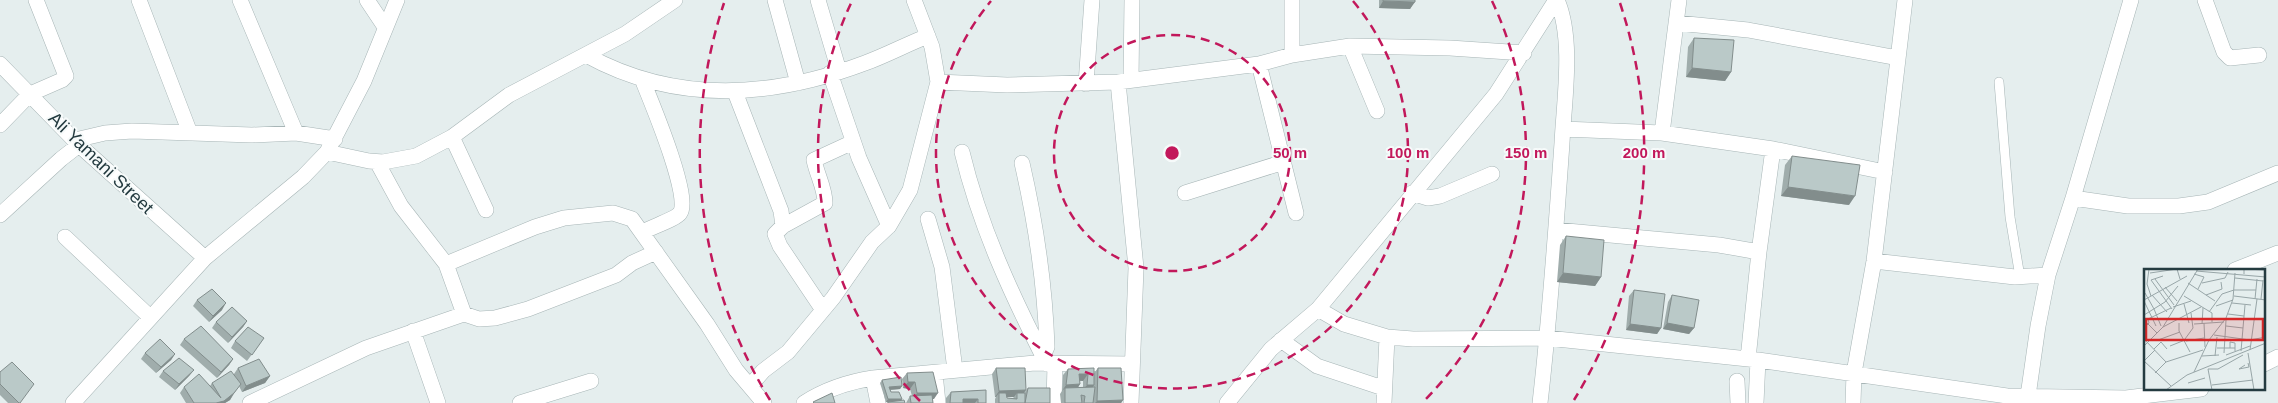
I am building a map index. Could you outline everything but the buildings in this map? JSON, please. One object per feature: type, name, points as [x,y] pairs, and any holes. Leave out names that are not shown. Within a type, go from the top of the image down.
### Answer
[{"type":"street","points":[[0,125],[30,94],[64,79],[66,73],[36,0]]},
{"type":"street","points":[[139,0],[190,133]]},
{"type":"street","points":[[240,0],[296,133]]},
{"type":"street","points":[[367,0],[385,27]]},
{"type":"street","points":[[73,403],[205,258],[303,176],[327,152],[364,81],[397,0]]},
{"type":"street","points":[[327,152],[377,162],[416,156],[452,137],[508,95],[625,34],[675,0]]},
{"type":"street","points":[[775,0],[798,83]]},
{"type":"street","points":[[818,0],[834,72],[853,142],[877,204],[889,226]]},
{"type":"street","points":[[755,397],[763,371],[788,352],[822,310],[872,242],[889,226],[910,190],[938,82],[928,36],[914,0]]},
{"type":"street","points":[[1086,84],[1092,0]]},
{"type":"street","points":[[1131,403],[1136,268],[1124,81],[1132,0]]},
{"type":"street","points":[[1292,0],[1292,55]]},
{"type":"street","points":[[1229,402],[1260,360],[1318,309],[1412,193],[1496,94],[1524,53],[1556,0]]},
{"type":"street","points":[[1540,403],[1556,230],[1566,71],[1565,30],[1556,0]]},
{"type":"street","points":[[1662,133],[1679,0]]},
{"type":"street","points":[[1853,403],[1854,373],[1874,261],[1886,172],[1904,0]]},
{"type":"street","points":[[2027,400],[2048,275],[2074,198],[2131,0]]},
{"type":"street","points":[[2205,0],[2224,52],[2230,58],[2259,54]]},
{"type":"street","points":[[1677,23],[1748,30],[1898,58]]},
{"type":"street","points":[[586,55],[607,67],[675,88],[735,92],[798,83],[866,63],[928,36]]},
{"type":"street","points":[[938,82],[1007,85],[1086,84],[1124,81],[1259,64],[1292,55],[1350,46],[1450,48],[1524,53]]},
{"type":"street","points":[[1350,46],[1377,111]]},
{"type":"street","name":"Ali Yamani Street","points":[[0,64],[77,143],[205,258]]},
{"type":"street","points":[[1259,64],[1296,212]]},
{"type":"street","points":[[642,79],[666,140],[681,186],[683,206],[677,216],[643,232]]},
{"type":"street","points":[[735,92],[756,142],[781,211],[783,226]]},
{"type":"street","points":[[1562,129],[1662,133],[1773,149],[1886,172]]},
{"type":"street","points":[[0,215],[77,143],[105,133],[132,131],[252,135],[296,133],[335,139]]},
{"type":"street","points":[[452,137],[486,210]]},
{"type":"street","points":[[822,310],[780,246],[776,234],[783,226],[825,203],[825,192],[814,160],[853,142]]},
{"type":"street","points":[[1756,403],[1753,359],[1759,252],[1773,149]]},
{"type":"street","points":[[962,152],[970,186],[988,238],[1048,361]]},
{"type":"street","points":[[377,162],[401,206],[446,264],[464,314]]},
{"type":"street","points":[[1184,193],[1284,162]]},
{"type":"street","points":[[1022,164],[1034,215],[1042,274],[1048,361],[1054,403]]},
{"type":"street","points":[[2074,198],[2128,206],[2179,206],[2208,202],[2278,173]]},
{"type":"street","points":[[1412,193],[1428,198],[1440,196],[1492,174]]},
{"type":"street","points":[[446,264],[534,227],[564,218],[613,213],[632,219],[707,324],[755,397]]},
{"type":"street","points":[[928,218],[942,267],[956,370]]},
{"type":"street","points":[[1556,230],[1719,245],[1759,252]]},
{"type":"street","points":[[65,237],[150,317]]},
{"type":"street","points":[[250,403],[341,359],[413,331],[464,314],[479,319],[495,318],[528,309],[616,275],[632,263],[656,252]]},
{"type":"street","points":[[2238,269],[2278,253]]},
{"type":"street","points":[[1874,261],[2020,277],[2048,275]]},
{"type":"street","points":[[1318,309],[1344,324],[1387,337],[1413,339],[1547,338],[1753,359],[1854,373],[1960,396],[2027,400],[2126,398],[2193,390]]},
{"type":"street","points":[[413,331],[438,403]]},
{"type":"street","points":[[1281,340],[1317,366],[1384,396],[1387,337]]},
{"type":"street","points":[[804,403],[825,390],[851,381],[873,378],[1048,361],[1131,364]]},
{"type":"street","points":[[935,373],[938,403]]},
{"type":"street","points":[[873,378],[878,403]]},
{"type":"street","points":[[520,403],[591,381]]},
{"type":"street","points":[[1737,381],[1738,403]]},
{"type":"lane","points":[[1999,82],[2010,217],[2020,277]]}]
